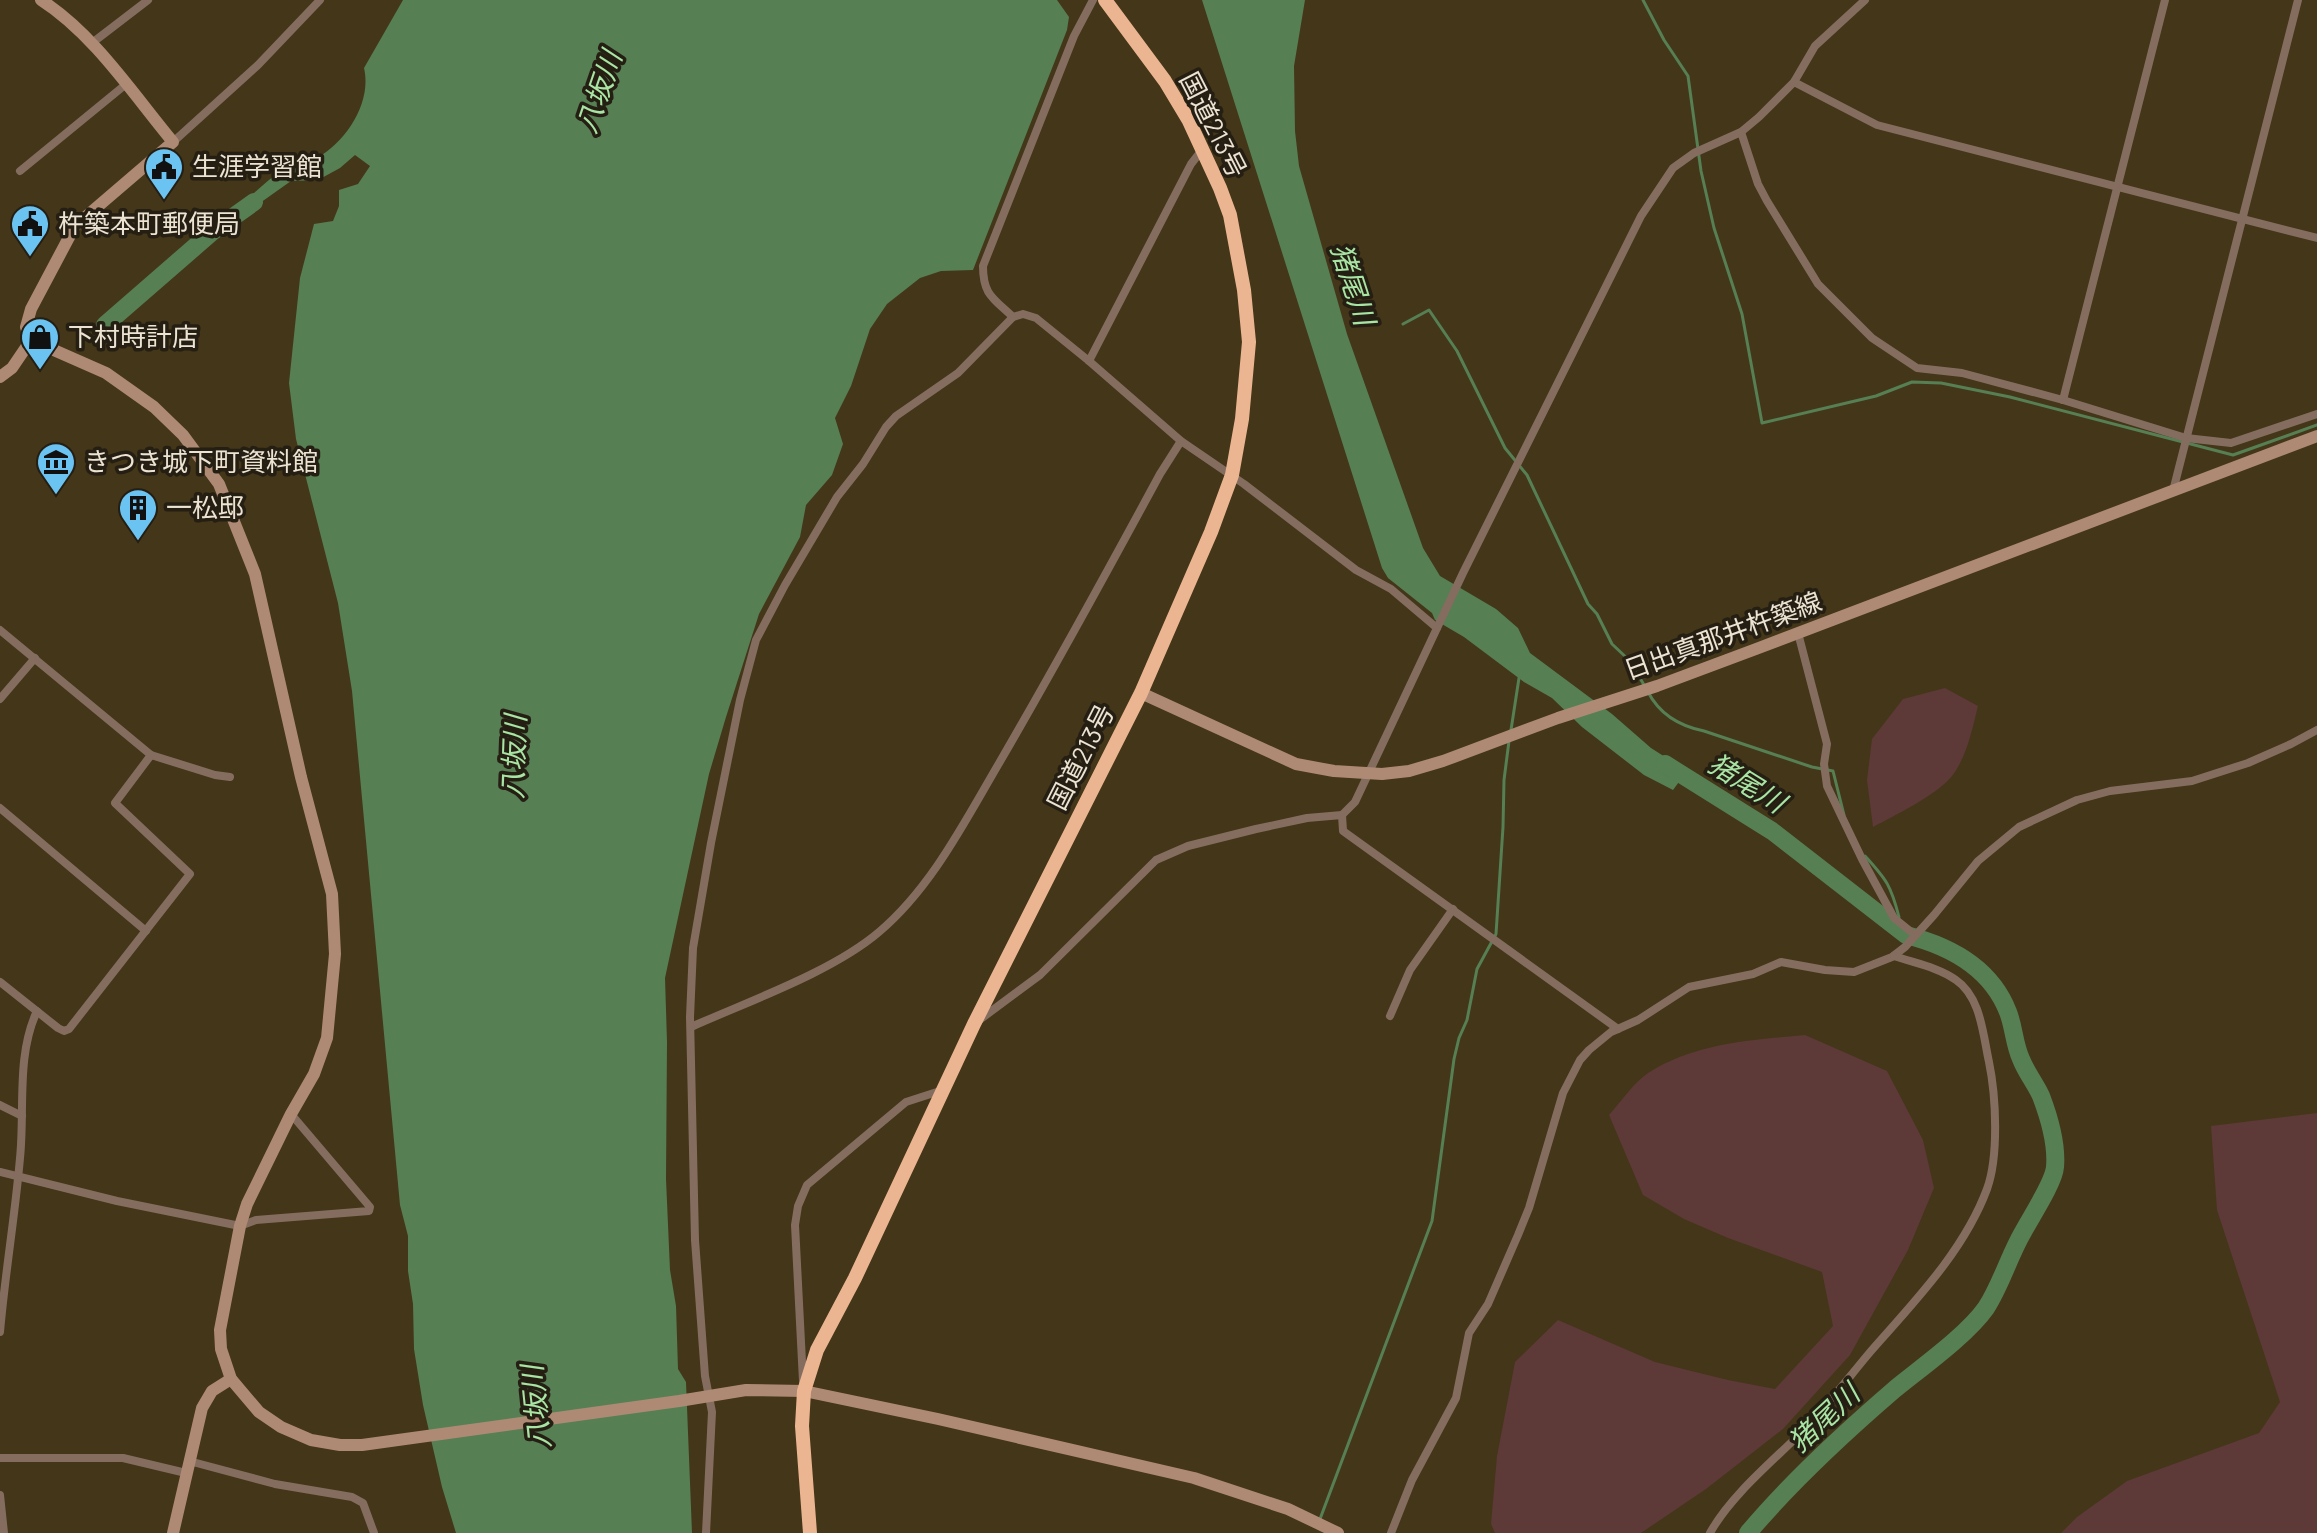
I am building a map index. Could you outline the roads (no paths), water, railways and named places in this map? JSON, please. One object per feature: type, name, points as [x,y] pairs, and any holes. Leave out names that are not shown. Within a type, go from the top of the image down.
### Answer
[{"type":"highway","name":"国道213号","points":[[810,1533],[802,1426],[804,1391],[817,1350],[855,1278],[974,1024],[1141,693],[1211,532],[1232,475],[1242,419],[1249,342],[1244,290],[1230,215],[1189,121],[1165,81],[1105,0]]},
{"type":"street","points":[[41,0],[58,11],[92,43],[173,142]]},
{"type":"street","points":[[92,43],[148,0]]},
{"type":"street","points":[[320,0],[258,65],[75,226],[31,309],[26,327],[31,340],[106,373],[154,407],[183,435],[219,484],[255,574],[301,777],[332,894],[335,954],[327,1038],[314,1074],[247,1204],[240,1226],[220,1330],[221,1349],[231,1379],[259,1412],[281,1427],[311,1440],[340,1445],[362,1445],[746,1390],[804,1391],[1194,1478],[1306,1517],[1338,1533]]},
{"type":"street","points":[[1013,317],[987,292],[983,283],[983,266],[1074,36],[1093,0]]},
{"type":"street","points":[[974,1024],[1040,975],[1156,860],[1188,846],[1256,829],[1307,818],[1342,815],[1355,802],[1463,573],[1641,216],[1673,168],[1694,153],[1741,132],[1759,117],[1794,82],[1815,46],[1865,0]]},
{"type":"street","points":[[2063,400],[2165,0]]},
{"type":"street","points":[[2173,491],[2298,0]]},
{"type":"street","points":[[1794,82],[1877,125],[2317,238]]},
{"type":"street","points":[[20,171],[125,85]]},
{"type":"street","points":[[1741,132],[1758,184],[1824,291],[1872,338],[1917,368],[1962,373],[2186,438],[2235,443],[2317,414]]},
{"type":"street","points":[[1089,361],[1191,164],[1203,149]]},
{"type":"street","points":[[706,1533],[712,1412],[705,1376],[695,1240],[691,1027],[693,948],[732,734],[756,640],[837,497],[886,427],[896,416],[958,373],[1013,317],[1023,314],[1036,318],[1181,441],[1232,475],[1356,570],[1391,589],[1437,628]]},
{"type":"street","points":[[0,377],[12,368],[31,340]]},
{"type":"street","name":"日出真那井杵築線","points":[[1141,693],[1296,764],[1334,771],[1409,771],[1657,686],[2317,436]]},
{"type":"street","points":[[691,1027],[814,972],[864,944],[903,910],[950,846],[1045,685],[1181,441]]},
{"type":"street","points":[[0,630],[151,755],[230,777]]},
{"type":"street","points":[[1798,633],[1827,744],[1824,775],[1827,786],[1894,918],[1915,935]]},
{"type":"street","points":[[0,699],[35,658]]},
{"type":"street","points":[[1391,1533],[1412,1480],[1456,1398],[1469,1333],[1488,1304],[1524,1222],[1558,1109],[1571,1076],[1589,1050],[1611,1032],[1638,1020],[1689,987],[1753,974],[1781,962],[1854,972],[1894,956],[1934,915],[1978,861],[2007,836],[2031,821],[2077,800],[2110,791],[2192,781],[2248,763],[2317,730]]},
{"type":"street","points":[[0,982],[58,1028],[64,1031],[69,1029],[190,874],[115,803],[151,755]]},
{"type":"street","points":[[0,808],[146,931]]},
{"type":"street","points":[[1342,815],[1343,831],[1618,1029]]},
{"type":"street","points":[[1390,1016],[1410,970],[1453,909]]},
{"type":"street","points":[[1710,1533],[1743,1491],[1807,1427],[1926,1287],[1973,1219],[1988,1186],[1993,1159],[1994,1089],[1974,1001],[1954,978],[1894,956]]},
{"type":"street","points":[[0,1332],[18,1178],[25,1054],[37,1011]]},
{"type":"street","points":[[804,1391],[795,1225],[798,1206],[807,1185],[906,1102],[944,1090]]},
{"type":"street","points":[[0,1105],[22,1116]]},
{"type":"street","points":[[0,1172],[117,1201],[240,1226],[256,1220],[369,1211],[370,1207],[291,1114]]},
{"type":"street","points":[[173,1533],[202,1408],[212,1391],[231,1379]]},
{"type":"street","points":[[0,1458],[123,1458],[352,1497],[363,1503],[374,1533]]},
{"type":"street","points":[[0,1495],[4,1533]]},
{"type":"water","name":"八坂川","points":[[403,0],[1057,0],[1069,17],[1067,30],[973,270],[941,271],[920,278],[887,304],[870,329],[851,386],[835,418],[843,444],[832,475],[806,505],[800,537],[759,614],[709,774],[665,978],[666,1179],[670,1270],[676,1306],[678,1369],[686,1382],[692,1533],[456,1533],[423,1405],[414,1349],[408,1236],[400,1205],[352,691],[338,603],[296,439],[289,383],[300,278],[314,224],[333,221],[339,206],[339,190],[358,184],[370,166],[355,155],[318,180],[291,181],[239,218],[234,211],[282,170],[317,158],[347,131],[361,107],[366,81],[364,68]]},
{"type":"water","points":[[1202,0],[1305,0],[1294,66],[1299,166],[1347,334],[1423,548],[1440,576],[1496,609],[1518,628],[1530,653],[1612,714],[1651,748],[1687,771],[1673,790],[1644,775],[1582,727],[1552,698],[1435,620],[1432,613],[1388,578],[1382,568]]},
{"type":"waterway","points":[[1643,0],[1688,76],[1701,171],[1714,228],[1742,314],[1762,423],[1876,396],[1912,382],[1941,383],[2010,397],[2233,455],[2317,425]]},
{"type":"waterway","points":[[105,325],[212,232],[254,202]]},
{"type":"waterway","points":[[1403,324],[1429,310],[1457,351],[1505,448],[1527,475],[1588,604],[1597,614],[1612,644],[1630,661],[1644,685]]},
{"type":"waterway","points":[[1511,730],[1519,678]]},
{"type":"waterway","points":[[1648,692],[1664,713],[1686,726],[1833,771],[1844,815]]},
{"type":"waterway","points":[[1320,1519],[1432,1221],[1454,1059],[1467,1020],[1477,969],[1496,934],[1509,741]]},
{"type":"waterway","name":"猪尾川","points":[[1665,764],[1772,831],[1906,935],[1938,945],[1980,971],[2001,997],[2008,1012],[2019,1053],[2044,1104],[2055,1149],[2051,1181],[1986,1308],[1956,1340],[1838,1440],[1748,1533]]},
{"type":"waterway","points":[[1865,856],[1887,884],[1899,917]]},
{"type":"place","name":"生涯学習館","points":[[164,201]]},
{"type":"place","name":"杵築本町郵便局","points":[[30,258]]},
{"type":"place","name":"下村時計店","points":[[40,371]]},
{"type":"place","name":"きつき城下町資料館","points":[[56,496]]},
{"type":"place","name":"一松邸","points":[[138,542]]}]
